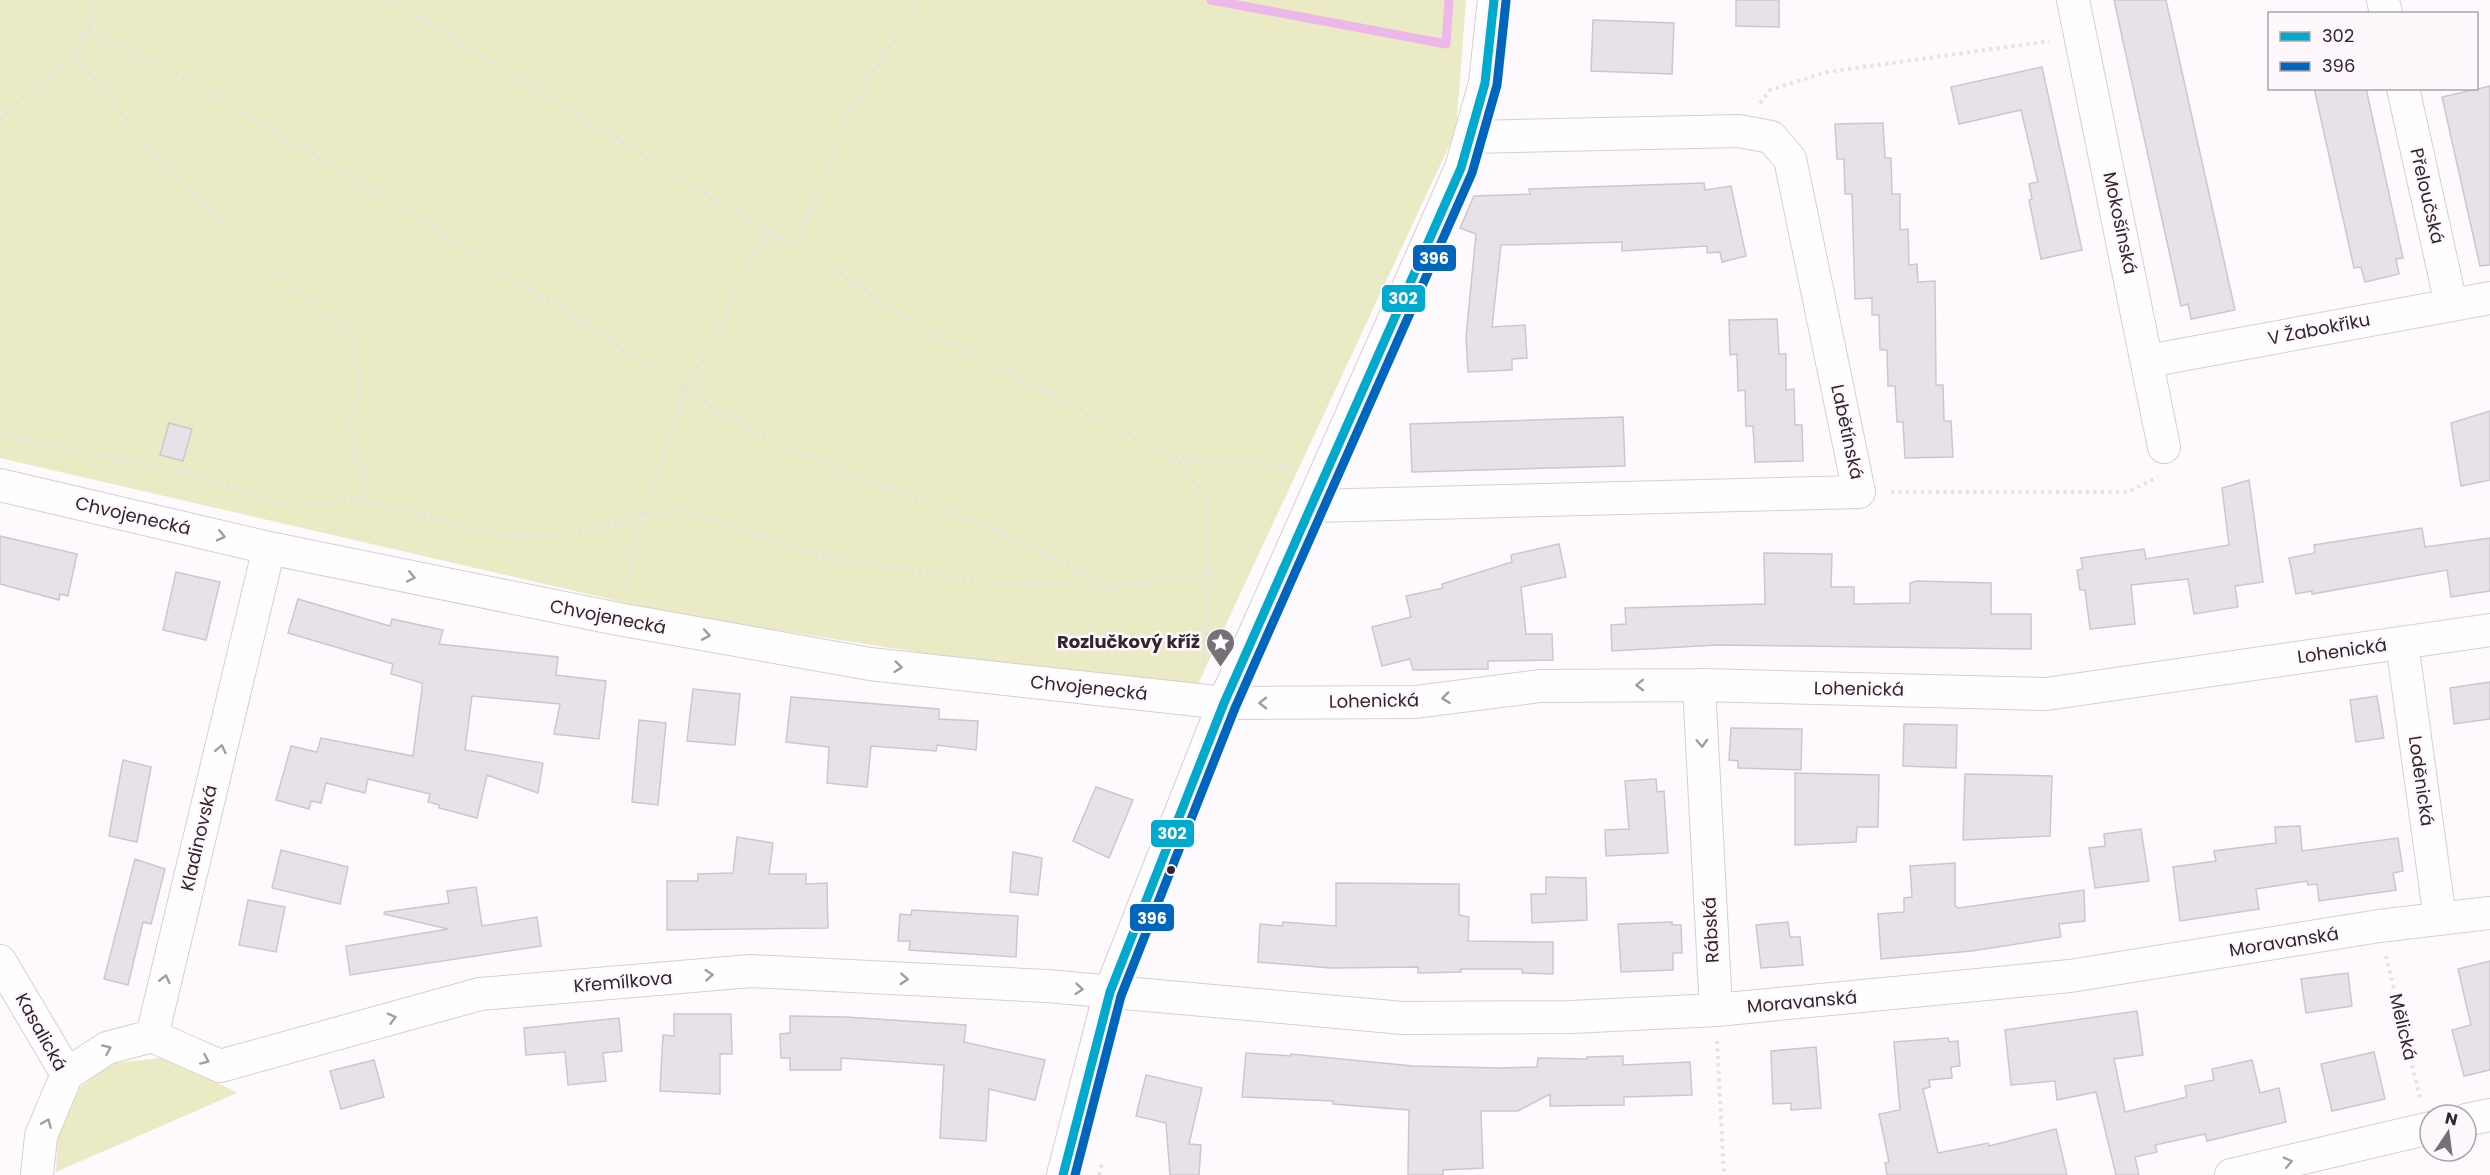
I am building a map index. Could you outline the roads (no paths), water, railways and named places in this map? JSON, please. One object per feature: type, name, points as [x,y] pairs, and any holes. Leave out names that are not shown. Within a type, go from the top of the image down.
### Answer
[{"type":"street","points":[[1063,1175],[1110,992],[1224,703],[1461,168],[1485,84],[1494,0]]},
{"type":"street","name":"Mokošínská","points":[[2073,0],[2164,447]]},
{"type":"street","name":"Přeloučská","points":[[2403,90],[2451,304]]},
{"type":"street","name":"Labětínská","points":[[1312,506],[1859,492],[1790,159],[1771,137],[1739,131],[1471,137]]},
{"type":"street","name":"V Žabokřiku","points":[[2148,361],[2490,297]]},
{"type":"street","name":"Chvojenecká","points":[[0,485],[269,548],[618,619],[870,664],[1224,703]]},
{"type":"street","name":"Kladinovská","points":[[152,1036],[269,548]]},
{"type":"street","name":"Lohenická","points":[[1224,703],[1415,702],[1540,686],[1699,685],[2046,694],[2490,630]]},
{"type":"street","name":"Loděnická","points":[[2402,643],[2440,919]]},
{"type":"street","name":"Rábská","points":[[1699,685],[1716,1010]]},
{"type":"street","name":"Moravanská","points":[[1110,992],[1403,1018],[1571,1017],[1716,1010],[2070,976],[2379,926],[2490,914]]},
{"type":"street","name":"Kasalická","points":[[0,961],[68,1074],[41,1136],[37,1175]]},
{"type":"street","name":"Křemílkova","points":[[152,1036],[219,1066],[480,994],[752,971],[1110,992]]},
{"type":"street","points":[[68,1074],[107,1048],[152,1036]]},
{"type":"street","points":[[2231,1175],[2418,1131]]},
{"type":"waterway","points":[[1211,0],[1446,44],[1449,0]]},
{"type":"place","name":"Rozlučkový kříž","points":[[1221,668]]}]
